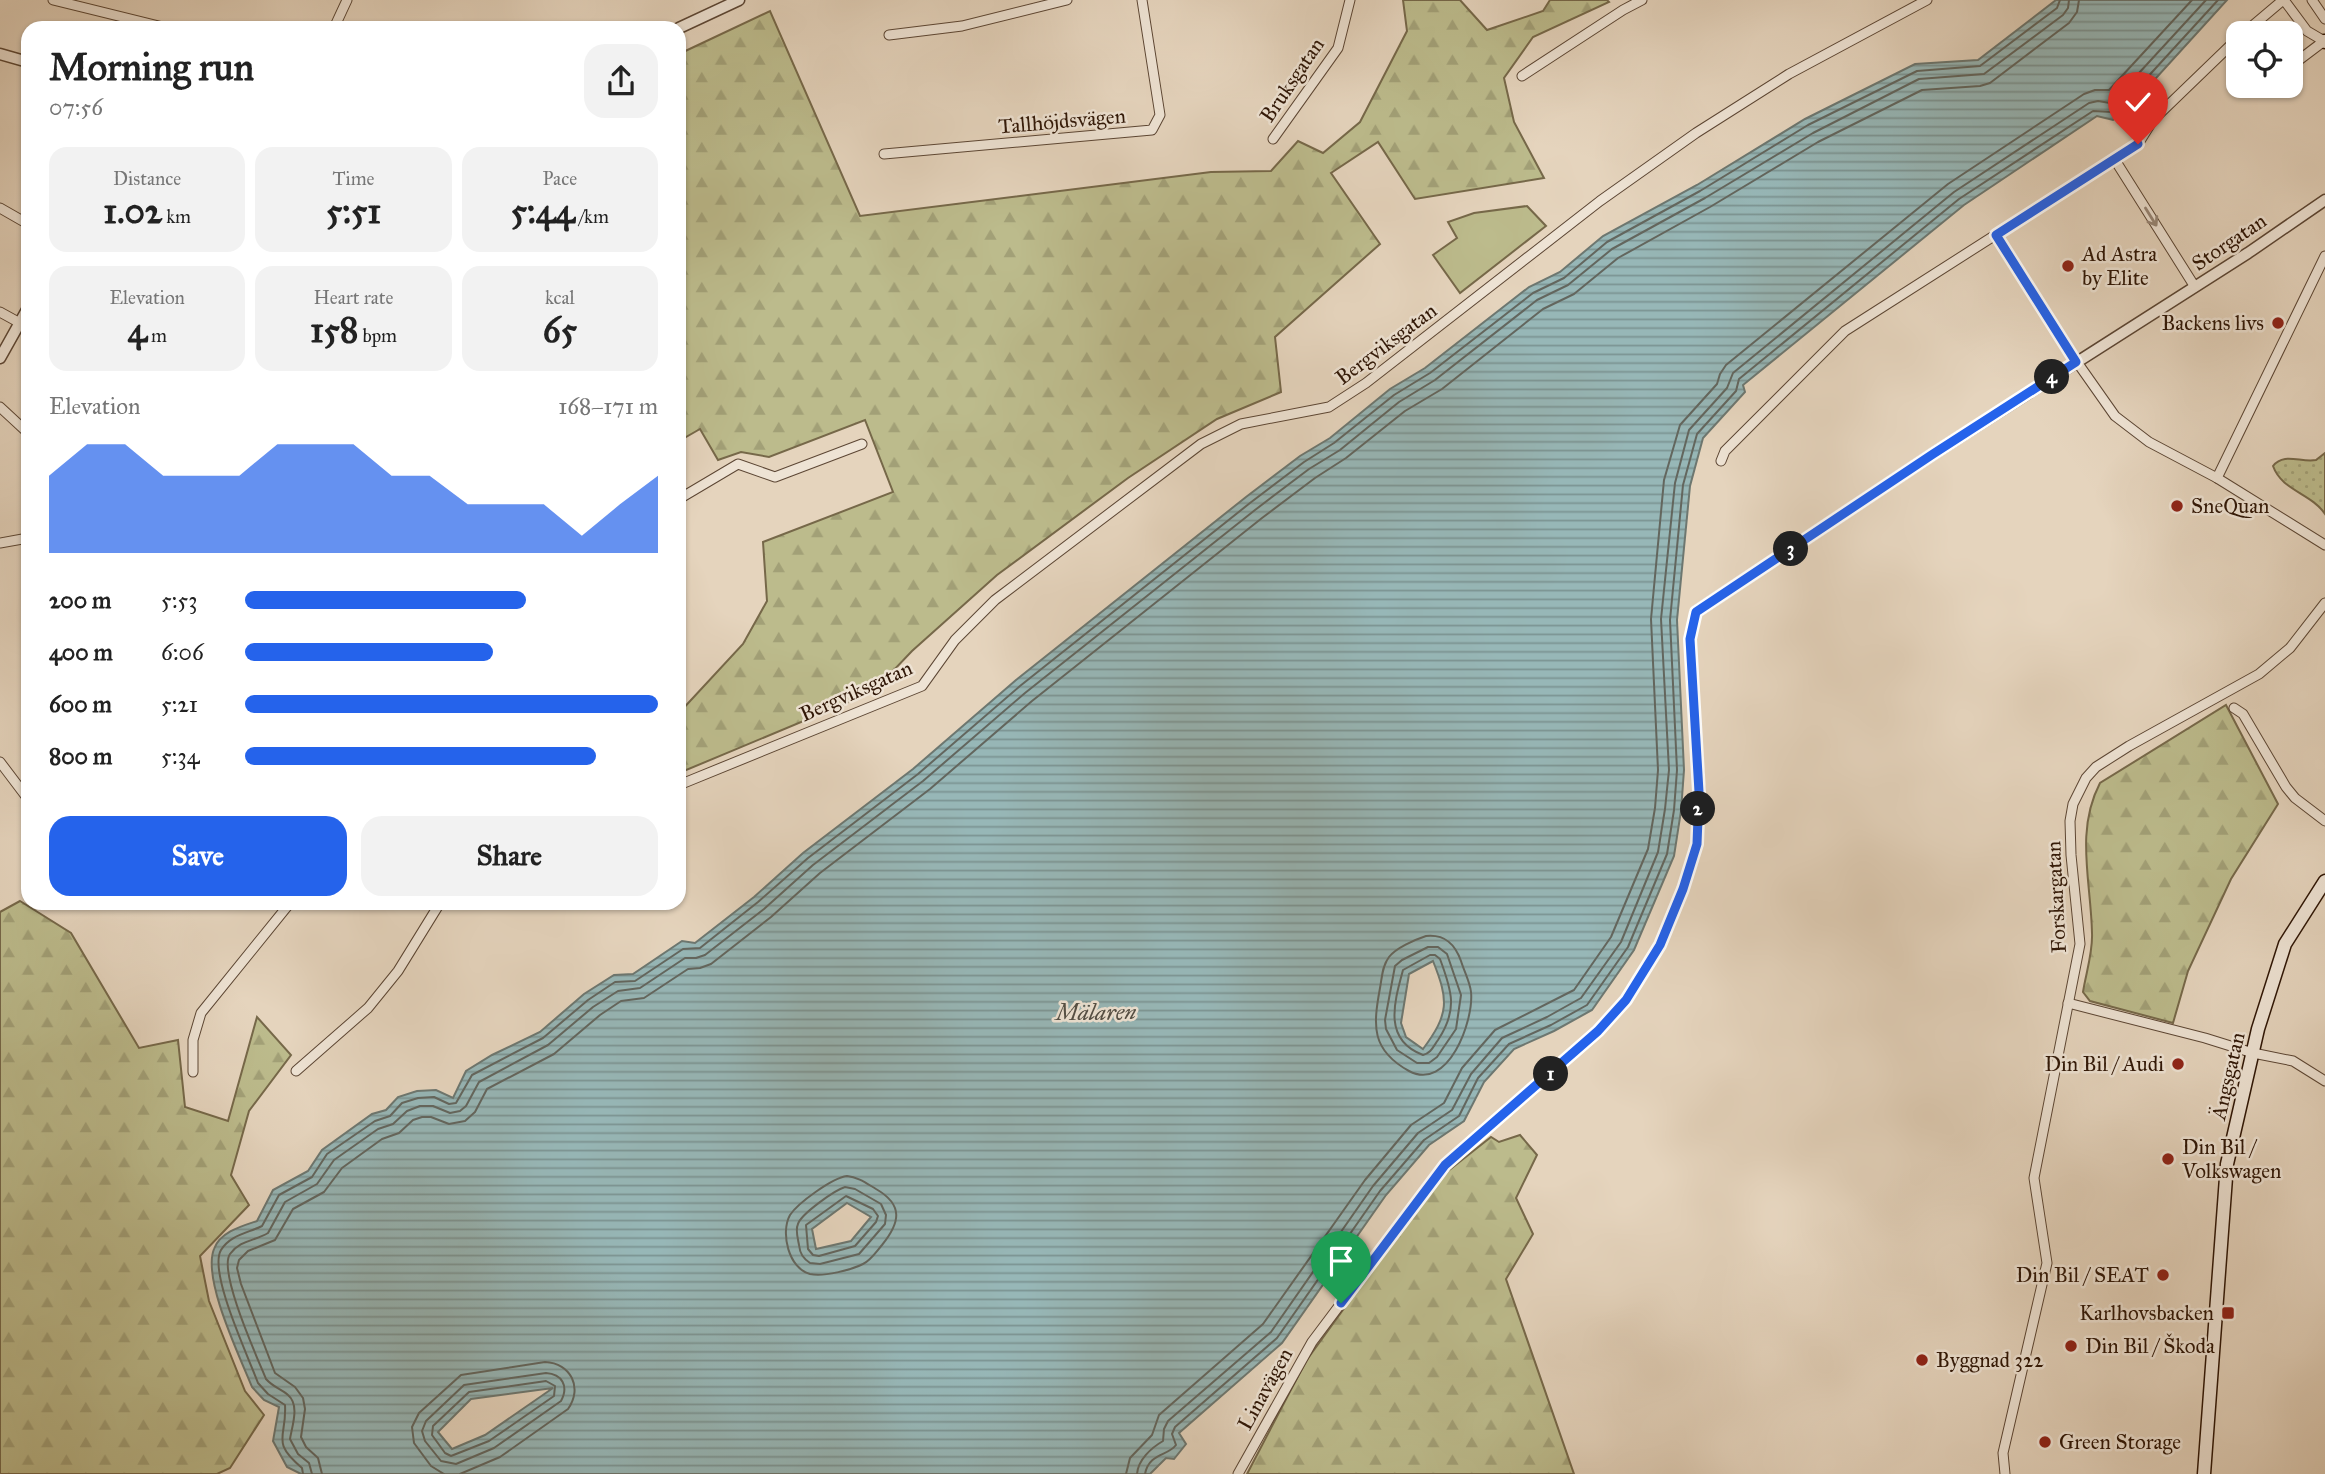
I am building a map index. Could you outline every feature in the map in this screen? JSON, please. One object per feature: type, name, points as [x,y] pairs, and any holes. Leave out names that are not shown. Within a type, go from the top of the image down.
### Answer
[{"type":"main road","name":"Ängsgatan","points":[[2204,1474],[2227,1164],[2258,1029],[2285,944],[2325,881]]},
{"type":"main road","name":"Ängsgatan","points":[[2208,1420],[2210,1474]]},
{"type":"street","points":[[337,21],[347,0]]},
{"type":"street","points":[[889,35],[962,26],[1067,0]]},
{"type":"street","name":"Tallhöjdsvägen","points":[[884,153],[1152,130],[1160,115],[1142,0]]},
{"type":"street","name":"Bruksgatan","points":[[1273,139],[1338,48],[1350,0]]},
{"type":"street","points":[[1522,76],[1642,0]]},
{"type":"street","name":"Bergviksgatan","points":[[686,782],[922,686],[955,640],[995,600],[1201,444],[1241,424],[1329,407],[1366,383],[1600,201],[1696,133],[1789,74],[1927,0]]},
{"type":"street","points":[[2258,21],[2283,0],[2308,31],[2325,42],[2303,58]]},
{"type":"street","points":[[2312,0],[2325,19]]},
{"type":"street","points":[[60,1],[139,21]]},
{"type":"street","points":[[686,26],[736,1]]},
{"type":"street","points":[[1721,461],[1725,451],[1845,331],[2138,144],[2161,111],[2226,49]]},
{"type":"street","points":[[0,54],[21,60]]},
{"type":"street","points":[[2115,160],[2195,287]]},
{"type":"street","name":"Storgatan","points":[[1696,612],[1933,454],[2195,287],[2325,200]]},
{"type":"street","points":[[0,208],[21,220]]},
{"type":"street","points":[[1996,235],[2076,362],[2115,416],[2149,442],[2217,478],[2325,545]]},
{"type":"street","points":[[2217,478],[2325,256]]},
{"type":"street","points":[[0,312],[20,323],[0,358]]},
{"type":"street","points":[[0,407],[21,426]]},
{"type":"street","points":[[686,495],[738,464],[775,477],[862,444]]},
{"type":"street","points":[[0,543],[21,539]]},
{"type":"street","name":"Forskargatan","points":[[2005,1474],[2003,1453],[2045,1279],[2047,1250],[2034,1178],[2080,944],[2070,821],[2073,804],[2086,778],[2096,767],[2259,674],[2290,648],[2325,603]]},
{"type":"street","name":"Linavägen","points":[[1238,1474],[1312,1342],[1445,1165],[1579,1049],[1626,1000],[1660,945],[1683,889],[1697,844],[1699,792],[1690,639],[1696,612]]},
{"type":"street","points":[[2234,708],[2244,714],[2286,787],[2295,798],[2325,821]]},
{"type":"street","points":[[0,762],[21,790]]},
{"type":"street","points":[[193,1072],[193,1040],[201,1013],[284,910]]},
{"type":"street","points":[[296,1071],[368,1008],[398,971],[436,910]]},
{"type":"street","points":[[2068,1003],[2253,1053],[2293,1061],[2325,1081]]},
{"type":"green space","points":[[1403,0],[1460,0],[1487,30],[1543,11],[1550,0],[1609,2],[1533,37],[1504,78],[1514,122],[1544,178],[1415,199],[1378,142],[1331,173],[1380,244],[1275,337],[1281,392],[1217,419],[1128,478],[997,575],[912,651],[873,692],[686,770],[686,705],[743,644],[767,601],[763,542],[893,492],[865,420],[769,457],[741,452],[718,460],[700,429],[686,437],[686,51],[770,11],[860,216],[1211,172],[1271,171],[1298,141],[1323,153],[1360,122],[1407,31]]},
{"type":"green space","points":[[1527,206],[1546,226],[1460,293],[1433,255],[1457,238],[1448,222],[1474,213]]},
{"type":"green space","points":[[2325,453],[2325,514],[2312,501],[2283,481],[2273,466],[2287,459],[2316,460]]},
{"type":"green space","points":[[2226,705],[2278,804],[2231,879],[2188,971],[2173,1023],[2090,1001],[2083,992],[2092,940],[2086,838],[2092,801],[2100,783]]},
{"type":"green space","points":[[20,901],[21,910],[34,910],[71,933],[139,1048],[178,1040],[185,1107],[228,1121],[257,1017],[291,1055],[249,1111],[231,1175],[249,1205],[200,1256],[209,1301],[245,1391],[264,1415],[230,1468],[217,1474],[0,1474],[0,912]]},
{"type":"green space","points":[[1520,1135],[1537,1155],[1516,1198],[1533,1234],[1506,1279],[1574,1474],[1247,1474],[1306,1361],[1421,1202],[1448,1171],[1491,1137],[1499,1142]]},
{"type":"water","name":"Mälaren","points":[[2056,0],[2227,0],[2127,110],[2113,120],[2097,116],[1964,205],[1743,385],[1745,392],[1703,438],[1690,486],[1677,620],[1684,770],[1681,811],[1674,856],[1634,950],[1592,1010],[1514,1049],[1484,1082],[1464,1121],[1429,1145],[1386,1195],[1282,1343],[1179,1433],[1186,1444],[1174,1459],[1166,1458],[1150,1474],[301,1474],[287,1467],[273,1441],[279,1407],[264,1400],[252,1387],[224,1318],[213,1279],[212,1262],[214,1249],[221,1238],[232,1230],[257,1221],[273,1190],[308,1171],[322,1150],[372,1114],[386,1110],[398,1097],[417,1091],[436,1090],[453,1098],[466,1071],[540,1032],[584,994],[614,975],[633,974],[682,941],[695,943],[754,897],[803,853],[913,769],[1016,680],[1246,497],[1300,456],[1330,438],[1390,389],[1425,368],[1529,287],[1560,272],[1603,236],[1697,185],[1805,119],[1915,64],[1978,60]],"holes":[[[1433,961],[1442,987],[1444,1007],[1438,1026],[1423,1049],[1406,1037],[1401,1023],[1409,974]],[[847,1203],[871,1217],[851,1241],[816,1249],[812,1229]],[[553,1388],[485,1435],[452,1449],[438,1432],[471,1399]]]},
{"type":"place","name":"Ad Astra by Elite","points":[[2068,266]]},
{"type":"place","name":"Backens livs","points":[[2278,323]]},
{"type":"place","name":"SneQuan","points":[[2177,506]]},
{"type":"place","name":"Din Bil / Audi","points":[[2178,1064]]},
{"type":"place","name":"Din Bil / Volkswagen","points":[[2168,1159]]},
{"type":"place","name":"Din Bil / SEAT","points":[[2163,1275]]},
{"type":"place","name":"Karlhovsbacken","points":[[2228,1313]]},
{"type":"place","name":"Din Bil / Škoda","points":[[2071,1346]]},
{"type":"place","name":"Byggnad 322","points":[[1922,1360]]},
{"type":"place","name":"Green Storage","points":[[2045,1442]]},
{"type":"route","points":[[1341,1303],[1445,1165],[1598,1031],[1626,1000],[1660,945],[1683,889],[1697,844],[1699,792],[1690,639],[1696,612],[2076,362],[1996,235],[2138,144]]}]
